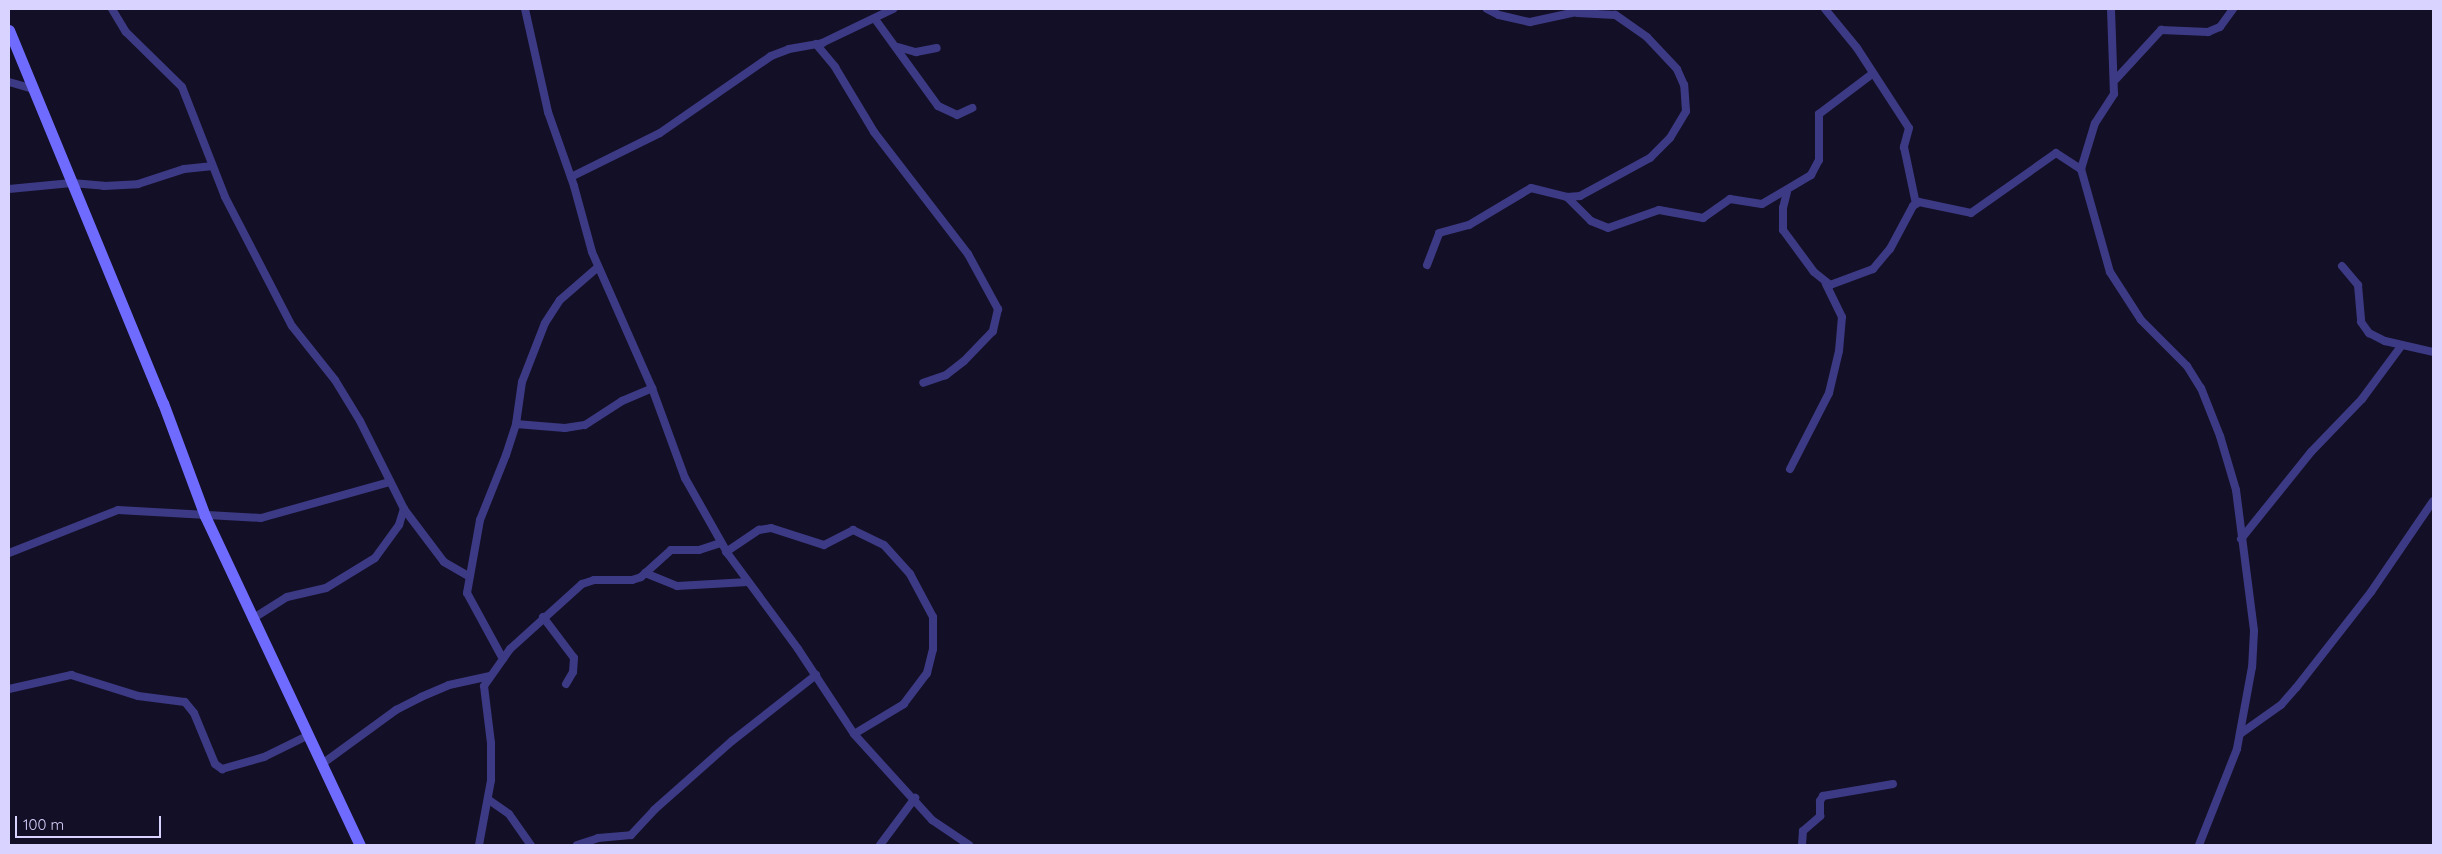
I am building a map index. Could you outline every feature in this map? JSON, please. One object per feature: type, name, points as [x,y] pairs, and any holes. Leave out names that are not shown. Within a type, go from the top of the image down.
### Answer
[{"type":"street","points":[[112,9],[126,32],[182,87],[212,166],[292,326],[345,396],[404,509],[444,562],[468,576]]},
{"type":"street","points":[[525,9],[548,112],[571,177],[598,267],[652,388],[684,478],[726,552],[816,675],[854,734],[915,798],[941,829],[969,845]]},
{"type":"street","points":[[571,177],[660,133],[771,56],[789,49],[816,44],[875,19],[893,9]]},
{"type":"street","points":[[1487,9],[1499,15],[1530,22],[1586,9]]},
{"type":"street","points":[[1825,9],[1857,48],[1872,74],[1909,128],[1904,147],[1916,204]]},
{"type":"street","points":[[2111,9],[2116,79],[2114,94],[2095,123],[2081,169],[2110,272],[2141,320],[2187,366],[2201,388],[2229,463],[2236,490],[2254,631],[2252,667],[2238,749],[2199,845]]},
{"type":"street","points":[[2116,79],[2161,30],[2208,32],[2220,27],[2233,9]]},
{"type":"street","points":[[1567,198],[1595,189],[1650,158],[1670,138],[1688,107],[1684,85],[1677,68],[1647,37],[1615,15],[1577,12]]},
{"type":"street","points":[[875,19],[898,47],[922,88],[945,112],[957,115],[972,108]]},
{"type":"street","points":[[9,30],[163,404],[205,516],[360,845]]},
{"type":"street","points":[[816,44],[835,67],[874,132],[968,254],[998,310],[993,331],[964,361],[946,375],[923,383]]},
{"type":"street","points":[[898,47],[916,52],[938,48]]},
{"type":"street","points":[[1427,264],[1439,234],[1469,225],[1531,188],[1567,198],[1591,221],[1608,228],[1659,210],[1703,218],[1730,199],[1762,204],[1787,192],[1811,175],[1817,165],[1817,117],[1822,109],[1872,74]]},
{"type":"street","points":[[9,82],[34,89]]},
{"type":"street","points":[[1826,284],[1836,285],[1873,268],[1890,249],[1916,204],[1925,201],[1971,213],[2056,153],[2081,169]]},
{"type":"street","points":[[9,189],[72,183],[104,186],[138,184],[184,168],[212,166]]},
{"type":"street","points":[[1787,192],[1783,208],[1783,230],[1826,284],[1842,317],[1839,351],[1829,393],[1790,469]]},
{"type":"street","points":[[2342,266],[2358,285],[2361,322],[2369,333],[2402,345],[2433,352]]},
{"type":"street","points":[[503,659],[467,592],[468,576],[480,520],[516,424],[522,382],[545,324],[560,300],[598,267]]},
{"type":"street","points":[[2241,539],[2311,452],[2362,399],[2402,345]]},
{"type":"street","points":[[516,424],[565,428],[585,425],[622,401],[652,388]]},
{"type":"street","points":[[9,553],[118,510],[261,518],[390,482]]},
{"type":"street","points":[[2240,734],[2281,705],[2296,688],[2376,585],[2433,501]]},
{"type":"street","points":[[252,619],[287,597],[326,588],[375,558],[395,532],[404,509]]},
{"type":"street","points":[[726,552],[765,529],[824,545],[854,530],[884,545],[910,574],[933,617],[933,649],[926,673],[904,704],[854,734]]},
{"type":"street","points":[[478,845],[489,800],[491,743],[483,694],[490,676],[503,659],[543,617],[582,584],[594,580],[632,580],[645,573],[671,550],[699,550],[722,543]]},
{"type":"street","points":[[645,573],[677,586],[748,582]]},
{"type":"street","points":[[543,617],[574,658],[573,672],[566,684]]},
{"type":"street","points":[[9,689],[71,675],[138,696],[185,702],[194,713],[215,764],[222,769],[264,757],[309,735]]},
{"type":"street","points":[[578,845],[598,838],[631,835],[654,810],[732,742],[816,675]]},
{"type":"street","points":[[322,764],[396,710],[449,685],[490,676]]},
{"type":"street","points":[[1802,845],[1803,831],[1820,816],[1820,801],[1823,796],[1893,784]]},
{"type":"street","points":[[880,845],[915,798]]},
{"type":"street","points":[[489,800],[509,814],[531,845]]}]
